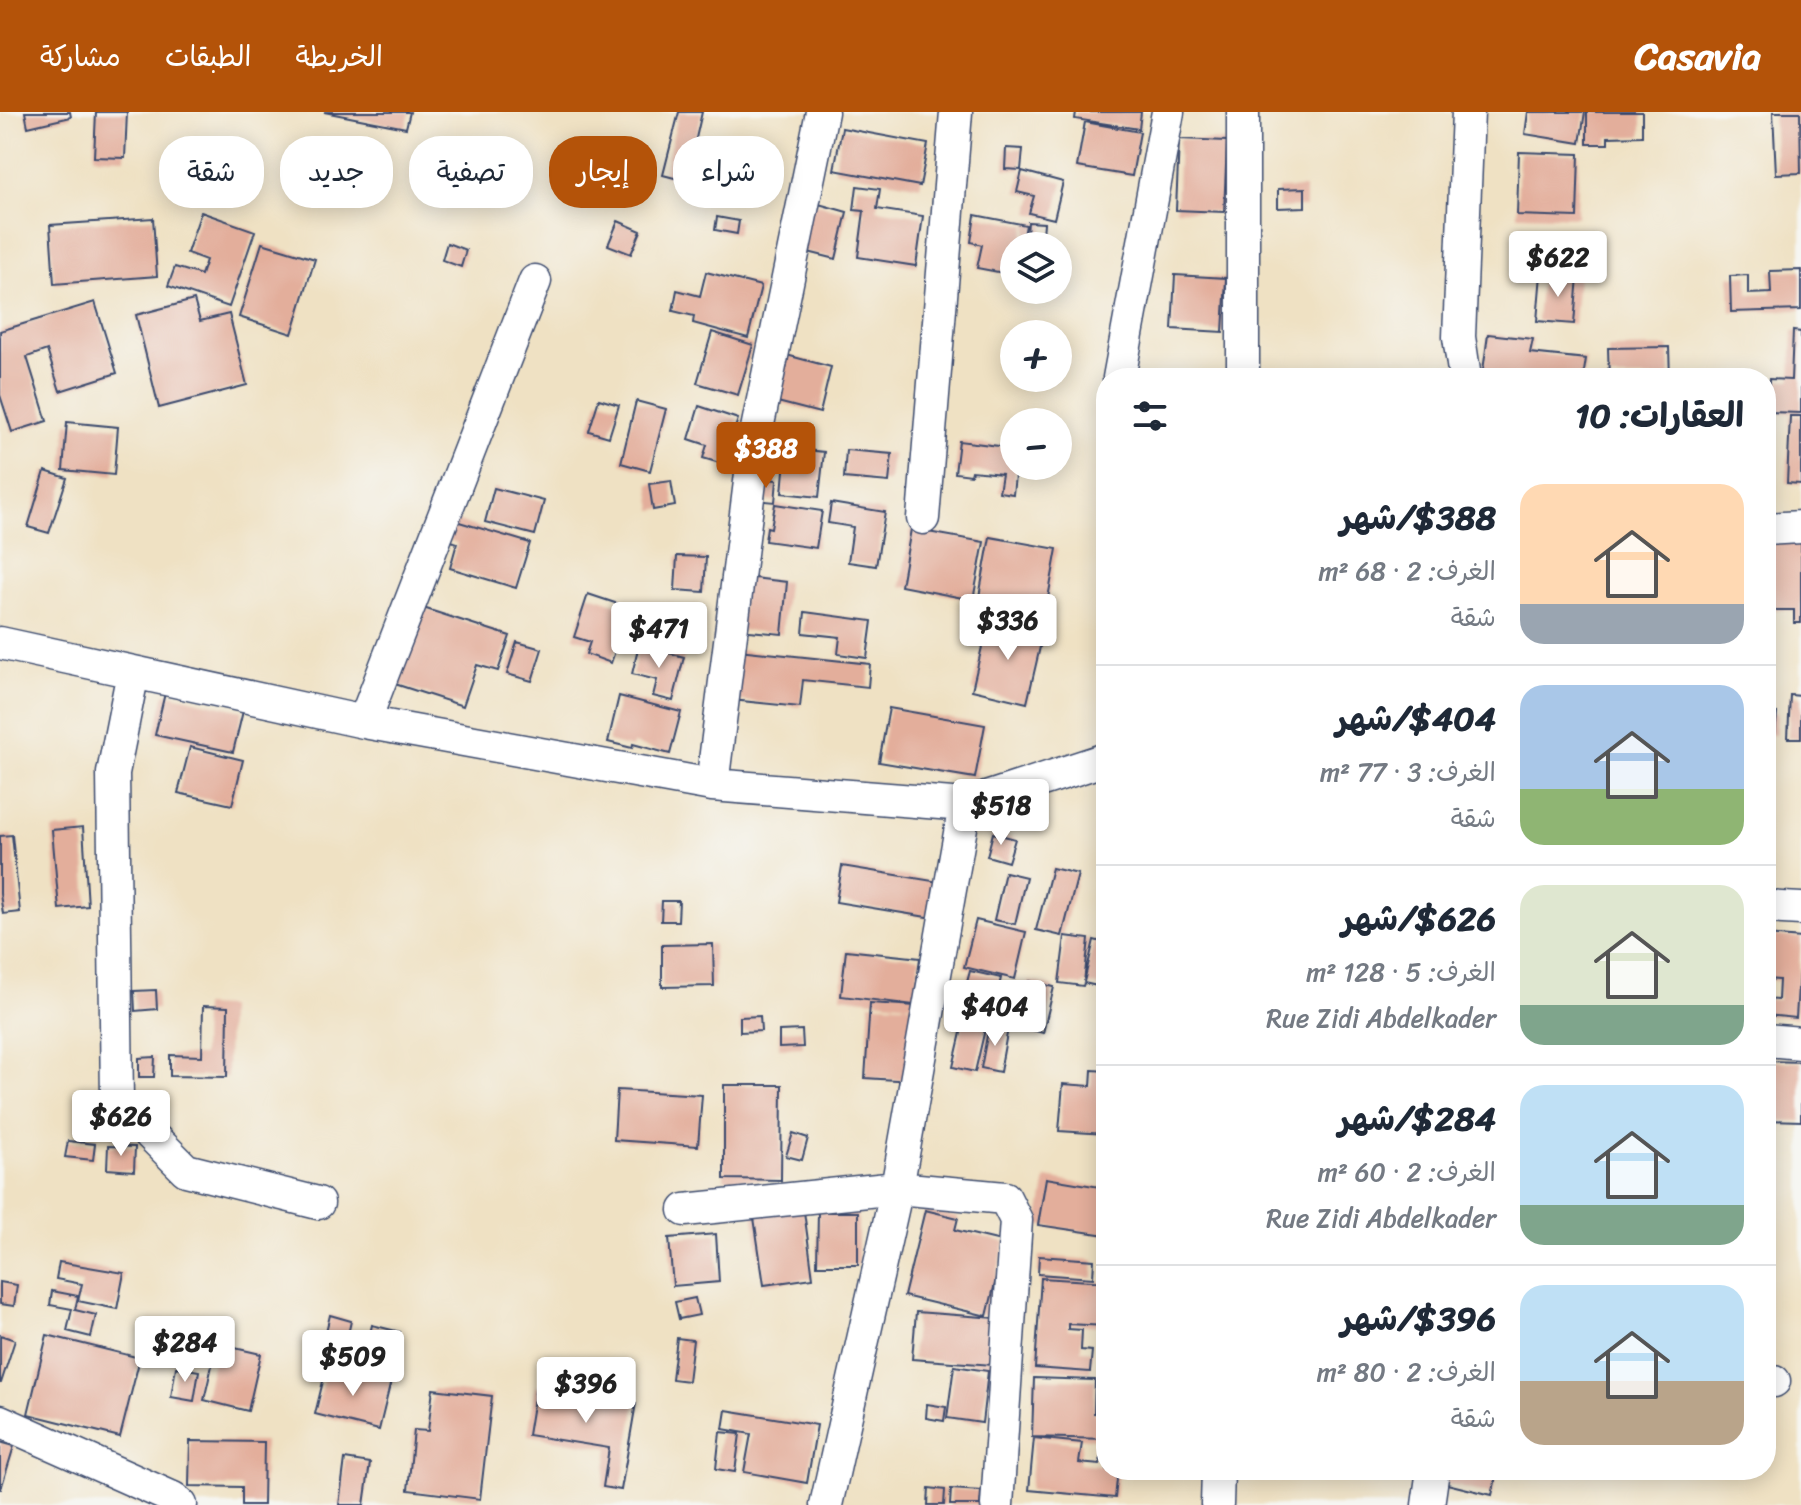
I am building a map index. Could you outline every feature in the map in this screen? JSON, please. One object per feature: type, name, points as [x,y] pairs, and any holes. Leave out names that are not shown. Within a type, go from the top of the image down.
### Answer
[{"type":"street","points":[[712,785],[756,434],[822,112]]},
{"type":"street","points":[[923,518],[956,112]]},
{"type":"street","points":[[1121,368],[1168,112]]},
{"type":"street","points":[[1243,112],[1243,368]]},
{"type":"street","points":[[1464,368],[1459,337],[1468,112]]},
{"type":"street","points":[[364,722],[535,281]]},
{"type":"street","points":[[1776,528],[1801,527]]},
{"type":"street","points":[[0,643],[364,722],[712,785],[965,805],[1096,762]]},
{"type":"street","points":[[133,672],[113,773],[117,1101],[186,1170],[318,1203]]},
{"type":"street","points":[[826,1505],[897,1188],[965,805]]},
{"type":"street","points":[[1776,908],[1801,909]]},
{"type":"street","points":[[1776,1041],[1801,1043]]},
{"type":"street","points":[[685,1210],[897,1188],[1005,1198],[1016,1220],[997,1505]]},
{"type":"street","points":[[0,1421],[173,1498],[181,1505]]},
{"type":"street","points":[[1217,1505],[1218,1480]]},
{"type":"street","points":[[1428,1505],[1432,1480]]},
{"type":"building","points":[[25,112],[70,112],[71,117],[28,127]]},
{"type":"building","points":[[96,112],[127,112],[125,158],[94,157]]},
{"type":"building","points":[[324,112],[410,112],[406,128]]},
{"type":"building","points":[[679,112],[702,112],[697,136],[673,136],[673,178],[663,175]]},
{"type":"building","points":[[1076,112],[1141,112],[1139,129],[1075,119]]},
{"type":"building","points":[[1528,112],[1585,112],[1580,143],[1525,134]]},
{"type":"building","points":[[1587,112],[1642,112],[1642,136],[1608,137],[1608,144],[1587,144]]},
{"type":"building","points":[[1773,112],[1800,112],[1801,173],[1776,174]]},
{"type":"building","points":[[1085,122],[1140,132],[1132,176],[1077,167]]},
{"type":"building","points":[[842,128],[928,144],[920,186],[834,170]]},
{"type":"building","points":[[1179,139],[1227,141],[1224,212],[1176,210]]},
{"type":"building","points":[[1006,148],[1023,149],[1021,170],[1005,169]]},
{"type":"building","points":[[1519,152],[1579,154],[1577,217],[1517,215]]},
{"type":"building","points":[[1022,171],[1063,182],[1054,219],[1029,213],[1034,196],[1017,192]]},
{"type":"building","points":[[857,186],[880,189],[877,209],[923,216],[916,266],[858,257],[864,211],[854,210]]},
{"type":"building","points":[[1305,188],[1305,207],[1278,208],[1278,189]]},
{"type":"building","points":[[808,201],[847,212],[836,259],[796,249]]},
{"type":"building","points":[[201,212],[255,231],[229,307],[168,286],[175,267],[201,275],[206,260],[187,253]]},
{"type":"building","points":[[975,215],[1026,225],[1025,232],[1000,232],[1000,272],[977,268],[982,245],[971,242]]},
{"type":"building","points":[[717,217],[739,221],[737,234],[715,230]]},
{"type":"building","points":[[153,218],[157,276],[54,284],[50,225]]},
{"type":"building","points":[[618,221],[641,231],[631,254],[608,245]]},
{"type":"building","points":[[1028,222],[1044,223],[1043,232],[1027,232]]},
{"type":"building","points":[[262,243],[315,259],[292,334],[239,317]]},
{"type":"building","points":[[447,243],[466,250],[461,267],[442,260]]},
{"type":"building","points":[[1801,270],[1801,310],[1731,312],[1730,276],[1748,275],[1748,294],[1771,293],[1770,271]]},
{"type":"building","points":[[706,272],[761,286],[748,338],[693,323],[694,316],[673,311],[677,290],[700,296]]},
{"type":"building","points":[[1541,274],[1578,276],[1574,324],[1537,321]]},
{"type":"building","points":[[1175,275],[1226,278],[1223,332],[1172,329]]},
{"type":"building","points":[[194,300],[200,321],[229,314],[247,385],[159,408],[136,315]]},
{"type":"building","points":[[95,302],[117,373],[60,391],[47,350],[27,357],[47,421],[12,432],[0,395],[0,331]]},
{"type":"building","points":[[1793,331],[1801,332],[1801,413],[1776,412],[1776,379],[1791,380]]},
{"type":"building","points":[[712,332],[753,345],[738,395],[697,383]]},
{"type":"building","points":[[1488,334],[1533,339],[1530,353],[1586,359],[1585,368],[1483,368]]},
{"type":"building","points":[[1669,347],[1670,368],[1609,368],[1608,348]]},
{"type":"building","points":[[779,353],[831,367],[820,413],[766,399]]},
{"type":"building","points":[[599,399],[619,405],[609,437],[589,431]]},
{"type":"building","points":[[636,401],[666,409],[650,471],[621,463]]},
{"type":"building","points":[[699,406],[738,419],[723,464],[703,458],[707,445],[689,439]]},
{"type":"building","points":[[1790,416],[1801,416],[1801,484],[1787,483]]},
{"type":"building","points":[[67,422],[118,427],[114,475],[63,470]]},
{"type":"building","points":[[959,441],[1000,446],[1000,474],[955,473]]},
{"type":"building","points":[[786,448],[824,452],[819,497],[782,493]]},
{"type":"building","points":[[846,450],[892,454],[889,482],[844,478]]},
{"type":"building","points":[[45,471],[67,478],[49,533],[28,527]]},
{"type":"building","points":[[757,478],[777,480],[775,502],[755,500]]},
{"type":"building","points":[[1001,480],[1014,480],[1013,494],[999,492]]},
{"type":"building","points":[[671,481],[675,506],[653,510],[649,484]]},
{"type":"building","points":[[494,488],[544,501],[535,535],[485,522]]},
{"type":"building","points":[[831,503],[885,512],[876,566],[848,562],[853,527],[828,523]]},
{"type":"building","points":[[775,504],[822,511],[816,548],[765,541],[767,527],[771,528]]},
{"type":"building","points":[[449,519],[530,543],[516,588],[450,568],[457,543],[443,538]]},
{"type":"building","points":[[911,529],[984,542],[973,600],[901,586]]},
{"type":"building","points":[[1801,533],[1801,623],[1794,623],[1794,610],[1776,610],[1776,534]]},
{"type":"building","points":[[990,537],[1057,549],[1046,609],[979,597]]},
{"type":"building","points":[[677,556],[706,557],[704,592],[675,590]]},
{"type":"building","points":[[745,577],[787,582],[782,634],[739,630]]},
{"type":"building","points":[[588,594],[630,608],[611,663],[586,654],[590,642],[574,637]]},
{"type":"building","points":[[420,607],[510,636],[498,671],[477,665],[463,706],[395,684]]},
{"type":"building","points":[[805,612],[872,621],[867,658],[838,654],[840,637],[803,633]]},
{"type":"building","points":[[988,621],[1043,634],[1027,703],[972,690]]},
{"type":"building","points":[[517,642],[542,649],[532,681],[507,674]]},
{"type":"building","points":[[639,645],[684,657],[673,701],[653,696],[657,680],[632,674]]},
{"type":"building","points":[[738,650],[870,664],[868,687],[803,680],[800,707],[732,700]]},
{"type":"building","points":[[165,693],[243,711],[233,752],[155,735]]},
{"type":"building","points":[[1790,695],[1801,696],[1801,738],[1788,738]]},
{"type":"building","points":[[619,696],[681,712],[670,754],[633,744],[632,748],[608,742]]},
{"type":"building","points":[[889,708],[985,725],[975,778],[879,762]]},
{"type":"building","points":[[190,747],[243,760],[232,805],[178,793]]},
{"type":"building","points":[[83,827],[88,906],[59,909],[52,830]]},
{"type":"building","points":[[993,833],[1015,839],[1008,862],[987,856]]},
{"type":"building","points":[[12,835],[20,912],[3,914],[0,836]]},
{"type":"building","points":[[842,866],[939,882],[933,918],[836,902]]},
{"type":"building","points":[[1052,868],[1078,874],[1062,936],[1036,930]]},
{"type":"building","points":[[1005,872],[1026,877],[1015,924],[994,920]]},
{"type":"building","points":[[662,901],[679,901],[678,921],[661,921]]},
{"type":"building","points":[[976,920],[1026,932],[1015,979],[964,967]]},
{"type":"building","points":[[1065,936],[1089,939],[1084,982],[1096,940],[1096,986],[1059,983]]},
{"type":"building","points":[[1776,936],[1801,938],[1796,1018],[1776,1016],[1779,980],[1776,980]]},
{"type":"building","points":[[713,944],[714,986],[662,987],[662,945]]},
{"type":"building","points":[[846,950],[920,958],[914,1005],[841,996]]},
{"type":"building","points":[[970,971],[1001,978],[990,1024],[958,1016]]},
{"type":"building","points":[[1029,981],[1054,987],[1043,1033],[1018,1026]]},
{"type":"building","points":[[156,990],[157,1009],[135,1011],[134,991]]},
{"type":"building","points":[[870,1003],[916,1006],[912,1081],[865,1078]]},
{"type":"building","points":[[203,1006],[228,1007],[227,1077],[170,1076],[170,1055],[202,1056]]},
{"type":"building","points":[[760,1016],[761,1031],[740,1032],[740,1017]]},
{"type":"building","points":[[964,1020],[986,1025],[975,1072],[953,1067]]},
{"type":"building","points":[[989,1025],[1008,1028],[1000,1072],[981,1068]]},
{"type":"building","points":[[802,1030],[803,1047],[779,1048],[779,1031]]},
{"type":"building","points":[[155,1057],[154,1077],[139,1077],[139,1058]]},
{"type":"building","points":[[1776,1061],[1801,1062],[1801,1121],[1776,1120]]},
{"type":"building","points":[[1092,1070],[1096,1070],[1096,1133],[1059,1131],[1063,1084],[1091,1086]]},
{"type":"building","points":[[724,1085],[782,1085],[781,1180],[724,1179]]},
{"type":"building","points":[[617,1090],[702,1095],[698,1146],[614,1140]]},
{"type":"building","points":[[793,1133],[808,1138],[802,1160],[786,1156]]},
{"type":"building","points":[[68,1141],[95,1144],[93,1160],[65,1157]]},
{"type":"building","points":[[108,1146],[135,1147],[134,1171],[107,1169]]},
{"type":"building","points":[[1046,1178],[1096,1186],[1096,1234],[1038,1225]]},
{"type":"building","points":[[803,1204],[813,1278],[764,1285],[753,1211]]},
{"type":"building","points":[[925,1210],[958,1218],[955,1230],[1005,1242],[987,1316],[904,1296]]},
{"type":"building","points":[[818,1212],[858,1212],[858,1265],[817,1265]]},
{"type":"building","points":[[716,1234],[719,1282],[673,1286],[669,1238]]},
{"type":"building","points":[[1039,1256],[1094,1260],[1093,1278],[1038,1274]]},
{"type":"building","points":[[59,1262],[124,1273],[117,1309],[78,1301],[82,1284],[56,1279]]},
{"type":"building","points":[[1041,1278],[1096,1281],[1096,1325],[1068,1324],[1068,1329],[1082,1330],[1081,1350],[1092,1351],[1090,1372],[1035,1368]]},
{"type":"building","points":[[0,1282],[17,1285],[14,1306],[0,1304]]},
{"type":"building","points":[[52,1291],[78,1296],[75,1310],[96,1315],[91,1337],[67,1331],[72,1309],[50,1305]]},
{"type":"building","points":[[695,1298],[699,1315],[679,1319],[675,1302]]},
{"type":"building","points":[[916,1312],[996,1318],[993,1365],[912,1359]]},
{"type":"building","points":[[330,1315],[351,1321],[341,1366],[319,1361]]},
{"type":"building","points":[[372,1325],[400,1332],[393,1362],[365,1355]]},
{"type":"building","points":[[181,1333],[203,1335],[200,1360],[178,1358]]},
{"type":"building","points":[[0,1335],[15,1340],[1,1383],[0,1383]]},
{"type":"building","points":[[47,1335],[140,1358],[120,1437],[28,1414]]},
{"type":"building","points":[[677,1338],[693,1340],[688,1381],[672,1379]]},
{"type":"building","points":[[217,1344],[261,1354],[248,1411],[204,1400]]},
{"type":"building","points":[[368,1359],[391,1364],[389,1373],[366,1368]]},
{"type":"building","points":[[327,1365],[391,1381],[379,1430],[315,1414]]},
{"type":"building","points":[[954,1366],[988,1371],[982,1423],[947,1418]]},
{"type":"building","points":[[176,1367],[199,1371],[194,1401],[171,1397]]},
{"type":"building","points":[[1034,1378],[1095,1380],[1096,1439],[1032,1437]]},
{"type":"building","points":[[536,1386],[636,1403],[621,1490],[603,1487],[609,1448],[528,1435]]},
{"type":"building","points":[[433,1389],[492,1396],[480,1499],[408,1490],[414,1430],[428,1431]]},
{"type":"building","points":[[927,1404],[946,1407],[944,1421],[926,1418]]},
{"type":"building","points":[[726,1410],[817,1425],[807,1483],[744,1472],[751,1434],[723,1429]]},
{"type":"building","points":[[720,1432],[740,1434],[735,1472],[716,1469]]},
{"type":"building","points":[[1034,1438],[1082,1443],[1079,1463],[1096,1465],[1096,1480],[1117,1480],[1115,1498],[1029,1490]]},
{"type":"building","points":[[190,1441],[264,1442],[263,1505],[242,1505],[242,1487],[189,1486]]},
{"type":"building","points":[[0,1442],[14,1446],[1,1489],[0,1489]]},
{"type":"building","points":[[345,1459],[370,1463],[364,1505],[339,1505]]},
{"type":"building","points":[[1444,1480],[1496,1480],[1492,1495],[1443,1483]]},
{"type":"building","points":[[929,1488],[945,1490],[944,1505],[928,1505]]},
{"type":"building","points":[[951,1489],[981,1491],[980,1505],[950,1505]]}]
